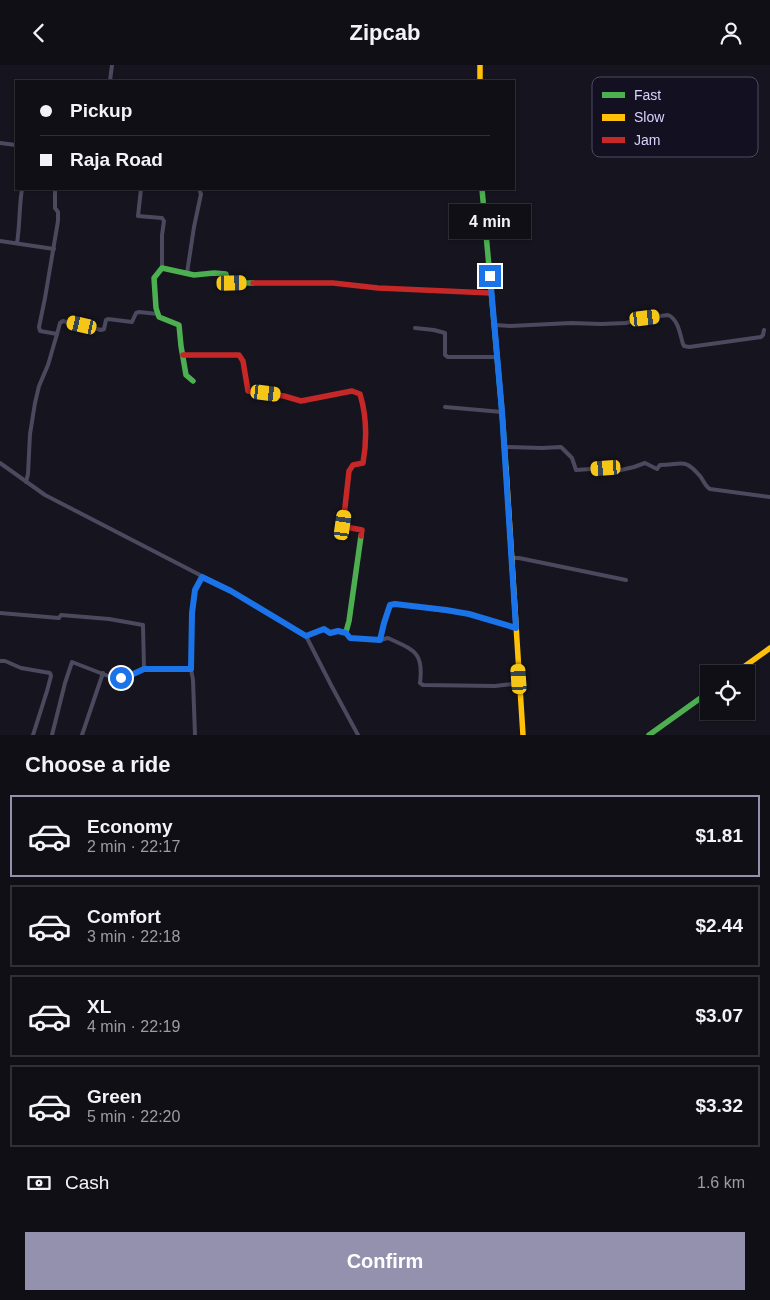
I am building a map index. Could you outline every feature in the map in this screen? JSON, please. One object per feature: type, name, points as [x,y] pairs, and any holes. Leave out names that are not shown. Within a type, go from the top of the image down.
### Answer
[{"type":"street","points":[[110,80],[111,65]]},
{"type":"street","points":[[480,65],[480,80]]},
{"type":"street","points":[[0,143],[15,145]]},
{"type":"street","points":[[17,243],[22,190]]},
{"type":"street","points":[[55,190],[55,208],[58,212],[58,221],[46,298],[39,327],[40,331],[57,334]]},
{"type":"street","points":[[141,190],[138,216],[162,218],[164,221],[162,268],[154,278],[156,308],[159,317],[179,325],[186,375],[192,381]]},
{"type":"street","points":[[187,273],[201,194],[199,190]]},
{"type":"street","points":[[482,190],[505,447],[523,735]]},
{"type":"street","points":[[0,241],[54,249]]},
{"type":"street","points":[[162,268],[194,275],[226,274],[227,279],[232,283],[314,282],[378,288],[491,293]]},
{"type":"street","points":[[26,482],[35,403],[39,385],[48,365],[60,323],[62,321],[101,330],[104,329],[108,319],[132,322],[136,313],[139,312],[158,314]]},
{"type":"street","points":[[495,325],[626,323],[668,315],[675,320],[684,346],[689,347],[761,337],[764,330]]},
{"type":"street","points":[[415,328],[445,333],[445,355],[448,357],[498,357]]},
{"type":"street","points":[[183,355],[239,355],[243,361],[248,391],[284,396],[301,401],[352,391],[360,394],[363,404],[365,436],[363,463],[353,465],[349,471],[344,502],[346,507],[343,525],[362,530],[346,633]]},
{"type":"street","points":[[445,407],[502,412]]},
{"type":"street","points":[[505,447],[561,447],[572,458],[576,470],[606,468],[621,470],[646,463],[656,469],[660,465],[683,463],[690,465],[702,479],[705,486],[710,489],[770,497]]},
{"type":"street","points":[[0,463],[45,495],[231,591],[306,636],[358,735]]},
{"type":"street","points":[[512,558],[518,557],[626,580]]},
{"type":"street","points":[[195,735],[191,669],[192,613],[195,590],[202,577]]},
{"type":"street","points":[[380,640],[390,605],[395,604],[469,614],[516,628]]},
{"type":"street","points":[[0,613],[59,617],[61,615],[107,619],[143,625],[144,669]]},
{"type":"street","points":[[306,636],[324,629],[330,633],[338,631],[346,633],[350,638],[380,640],[388,637],[412,649],[419,659],[420,683],[423,685],[495,686],[520,683]]},
{"type":"street","points":[[746,665],[770,648]]},
{"type":"street","points":[[0,661],[5,661],[21,668],[50,673],[51,677],[33,735]]},
{"type":"street","points":[[52,735],[72,662],[116,679],[144,669],[191,669]]},
{"type":"street","points":[[82,735],[103,673]]},
{"type":"street","points":[[649,735],[700,698]]},
{"type":"traffic: fast","points":[[482,190],[506,468]]},
{"type":"traffic: fast","points":[[193,381],[186,375],[179,325],[159,317],[156,308],[154,278],[162,268],[194,275],[226,274],[227,279],[232,283],[253,283]]},
{"type":"traffic: fast","points":[[346,632],[361,536]]},
{"type":"traffic: fast","points":[[649,735],[700,698]]},
{"type":"traffic: slow","points":[[480,65],[480,80]]},
{"type":"traffic: slow","points":[[506,468],[523,735]]},
{"type":"traffic: slow","points":[[746,665],[770,648]]},
{"type":"traffic: jam","points":[[253,283],[333,283],[378,288],[491,293]]},
{"type":"traffic: jam","points":[[183,355],[239,355],[243,361],[248,391],[284,396],[301,401],[352,391],[360,394],[366,437],[363,463],[353,465],[349,471],[343,525],[362,530],[361,536]]},
{"type":"route","points":[[121,678],[144,669],[191,669],[192,613],[195,590],[202,577],[231,591],[306,636],[324,629],[330,633],[338,631],[346,633],[350,638],[380,640],[390,605],[395,604],[469,614],[516,628],[498,357],[490,276]]}]
